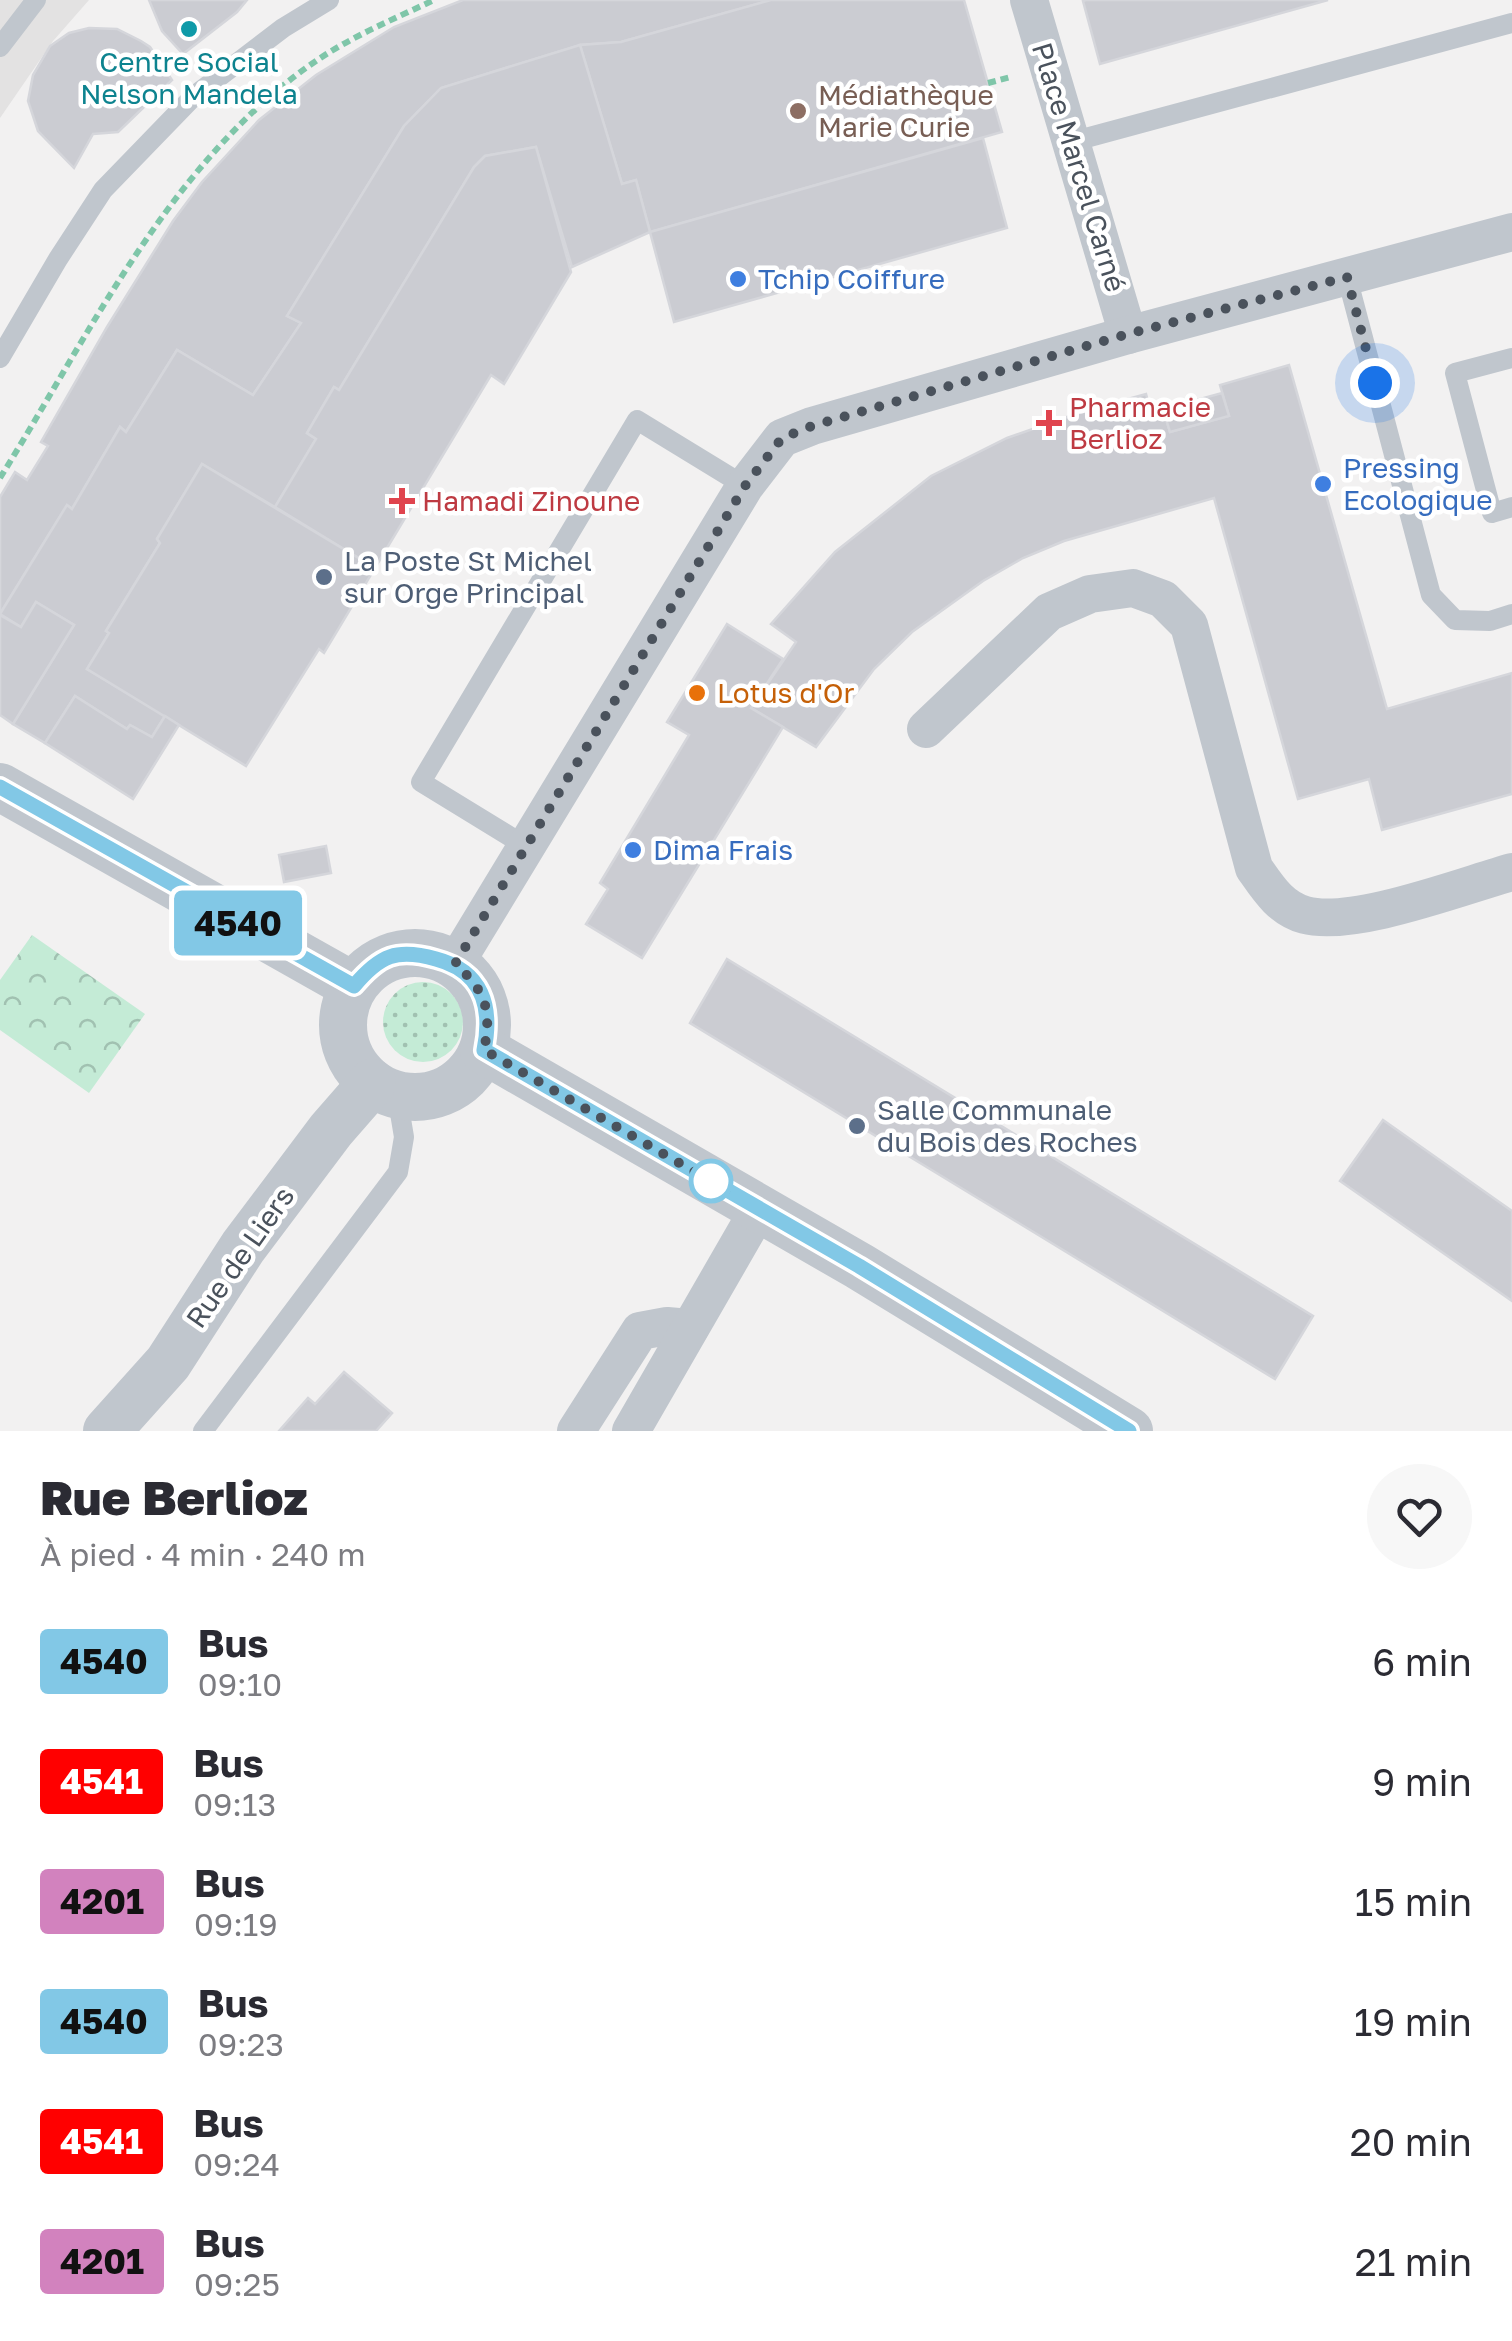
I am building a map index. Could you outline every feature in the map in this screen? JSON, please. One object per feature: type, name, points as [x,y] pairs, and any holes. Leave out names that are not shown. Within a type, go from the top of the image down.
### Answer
[{"type":"street","name":"Place Marcel Carné","points":[[1028,0],[1128,334]]},
{"type":"street","points":[[455,964],[745,486],[782,438],[1128,334],[1512,232]]},
{"type":"street","points":[[926,729],[1049,612],[1090,594],[1133,588],[1163,599],[1188,625],[1254,868],[1276,899],[1303,915],[1335,918],[1512,872]]},
{"type":"street","points":[[0,787],[354,986]]},
{"type":"street","points":[[410,952],[455,964],[474,980],[485,1002],[489,1026],[484,1050],[470,1073],[449,1090],[424,1097],[384,1089],[354,1064],[344,1038],[344,1011],[354,986],[368,968],[388,956],[410,952]]},
{"type":"street","points":[[484,1050],[759,1209],[1098,1423]]},
{"type":"street","name":"Rue de Liers","points":[[107,1431],[168,1363],[243,1247],[331,1130],[384,1089]]},
{"type":"street","points":[[630,1431],[759,1209]]},
{"type":"street","points":[[576,1431],[640,1330],[690,1328]]},
{"type":"lane","points":[[0,47],[36,0]]},
{"type":"lane","points":[[0,358],[103,190],[194,96],[283,28],[329,0]]},
{"type":"lane","points":[[1071,142],[1512,23]]},
{"type":"lane","points":[[1347,277],[1431,595],[1455,620],[1490,621],[1512,614]]},
{"type":"lane","points":[[1512,358],[1455,373],[1492,513],[1512,507]]},
{"type":"lane","points":[[527,847],[421,782],[638,420],[745,486]]},
{"type":"lane","points":[[203,1431],[398,1172],[404,1137],[384,1089]]},
{"type":"path","points":[[0,478],[149,240],[181,194],[247,118],[313,63],[434,0]]},
{"type":"path","points":[[988,83],[1012,76]]},
{"type":"shaded area","points":[[0,0],[89,0],[53,41],[0,118]]},
{"type":"green space","points":[[32,935],[145,1014],[89,1093],[0,1030],[0,980]]},
{"type":"green space","points":[[423,982],[438,985],[451,994],[460,1007],[460,1037],[451,1050],[438,1059],[423,1062],[408,1059],[395,1050],[386,1037],[383,1022],[386,1007],[395,994],[408,985]]},
{"type":"building","name":"Centre Social Nelson Mandela","points":[[149,0],[247,0],[183,54],[162,31]]},
{"type":"building","points":[[463,0],[771,0],[621,42],[580,45],[441,88],[404,126],[287,316],[301,323],[253,395],[177,350],[126,432],[120,427],[72,509],[67,505],[0,614],[0,497],[15,472],[27,480],[48,446],[41,442],[107,327],[202,182],[259,120],[316,75],[394,27]]},
{"type":"building","name":"Médiathèque Marie Curie","points":[[771,0],[964,0],[1002,132],[650,232],[636,180],[622,184],[580,45],[621,42]]},
{"type":"building","points":[[1328,0],[1100,64],[1083,1]]},
{"type":"building","points":[[89,28],[117,29],[141,41],[150,47],[172,80],[118,132],[93,134],[74,168],[38,131],[28,101],[33,75],[50,46],[69,33]]},
{"type":"building","points":[[580,45],[622,184],[636,180],[650,232],[572,267],[536,147],[485,156],[474,167],[339,390],[334,387],[307,433],[316,439],[275,507],[202,464],[157,539],[160,543],[87,669],[165,716],[152,737],[130,725],[127,729],[75,696],[45,743],[13,724],[74,625],[36,602],[21,627],[0,614],[67,505],[72,509],[120,427],[126,432],[177,350],[253,395],[301,323],[287,316],[404,126],[441,88]]},
{"type":"building","points":[[983,138],[1007,228],[674,322],[650,232]]},
{"type":"building","points":[[536,147],[571,272],[504,384],[491,375],[375,568],[275,507],[316,439],[307,433],[334,387],[339,390],[474,167],[485,156]]},
{"type":"building","points":[[1289,365],[1387,709],[1512,673],[1512,794],[1382,830],[1369,779],[1298,799],[1214,498],[1064,541],[983,581],[912,632],[874,669],[816,747],[751,708],[796,642],[771,624],[835,552],[931,476],[1007,438],[1146,394],[1151,412],[1163,409],[1170,432],[1229,416],[1220,385]]},
{"type":"building","points":[[1222,393],[1229,416],[1170,432],[1163,409]]},
{"type":"building","points":[[202,464],[375,568],[324,653],[319,649],[246,766],[87,669]]},
{"type":"building","points":[[36,602],[74,625],[13,724],[0,715],[0,615],[21,627]]},
{"type":"building","points":[[727,624],[783,659],[751,708],[783,727],[642,958],[586,924],[608,889],[600,883],[689,735],[667,722]]},
{"type":"building","points":[[75,696],[127,729],[130,725],[152,737],[165,716],[179,725],[133,799],[45,743]]},
{"type":"building","points":[[326,846],[331,873],[284,882],[279,855]]},
{"type":"building","points":[[727,959],[1313,1316],[1275,1379],[690,1023]]},
{"type":"building","points":[[1383,1120],[1512,1211],[1512,1301],[1340,1181]]},
{"type":"building","points":[[344,1372],[392,1413],[376,1431],[279,1431],[308,1398],[315,1404]]},
{"type":"bus line","name":"4540","points":[[0,787],[354,986],[368,968],[388,956],[410,952],[455,964],[474,980],[485,1002],[489,1026],[484,1050],[859,1266],[1129,1431]]},
{"type":"place","name":"Centre Social Nelson Mandela","points":[[189,29]]},
{"type":"place","name":"Médiathèque Marie Curie","points":[[798,111]]},
{"type":"place","name":"Tchip Coiffure","points":[[738,279]]},
{"type":"place","name":"Pharmacie Berlioz","points":[[1049,423]]},
{"type":"place","name":"Pressing Ecologique","points":[[1323,484]]},
{"type":"place","name":"Hamadi Zinoune","points":[[402,501]]},
{"type":"place","name":"La Poste St Michel sur Orge Principal","points":[[324,577]]},
{"type":"place","name":"Lotus d'Or","points":[[697,693]]},
{"type":"place","name":"Dima Frais","points":[[633,850]]},
{"type":"place","name":"Salle Communale du Bois des Roches","points":[[857,1126]]},
{"type":"route","points":[[711,1181],[726,1190],[484,1050],[489,1026],[485,1002],[474,980],[455,964],[745,486],[782,438],[1128,334],[1347,277],[1375,383]]}]
